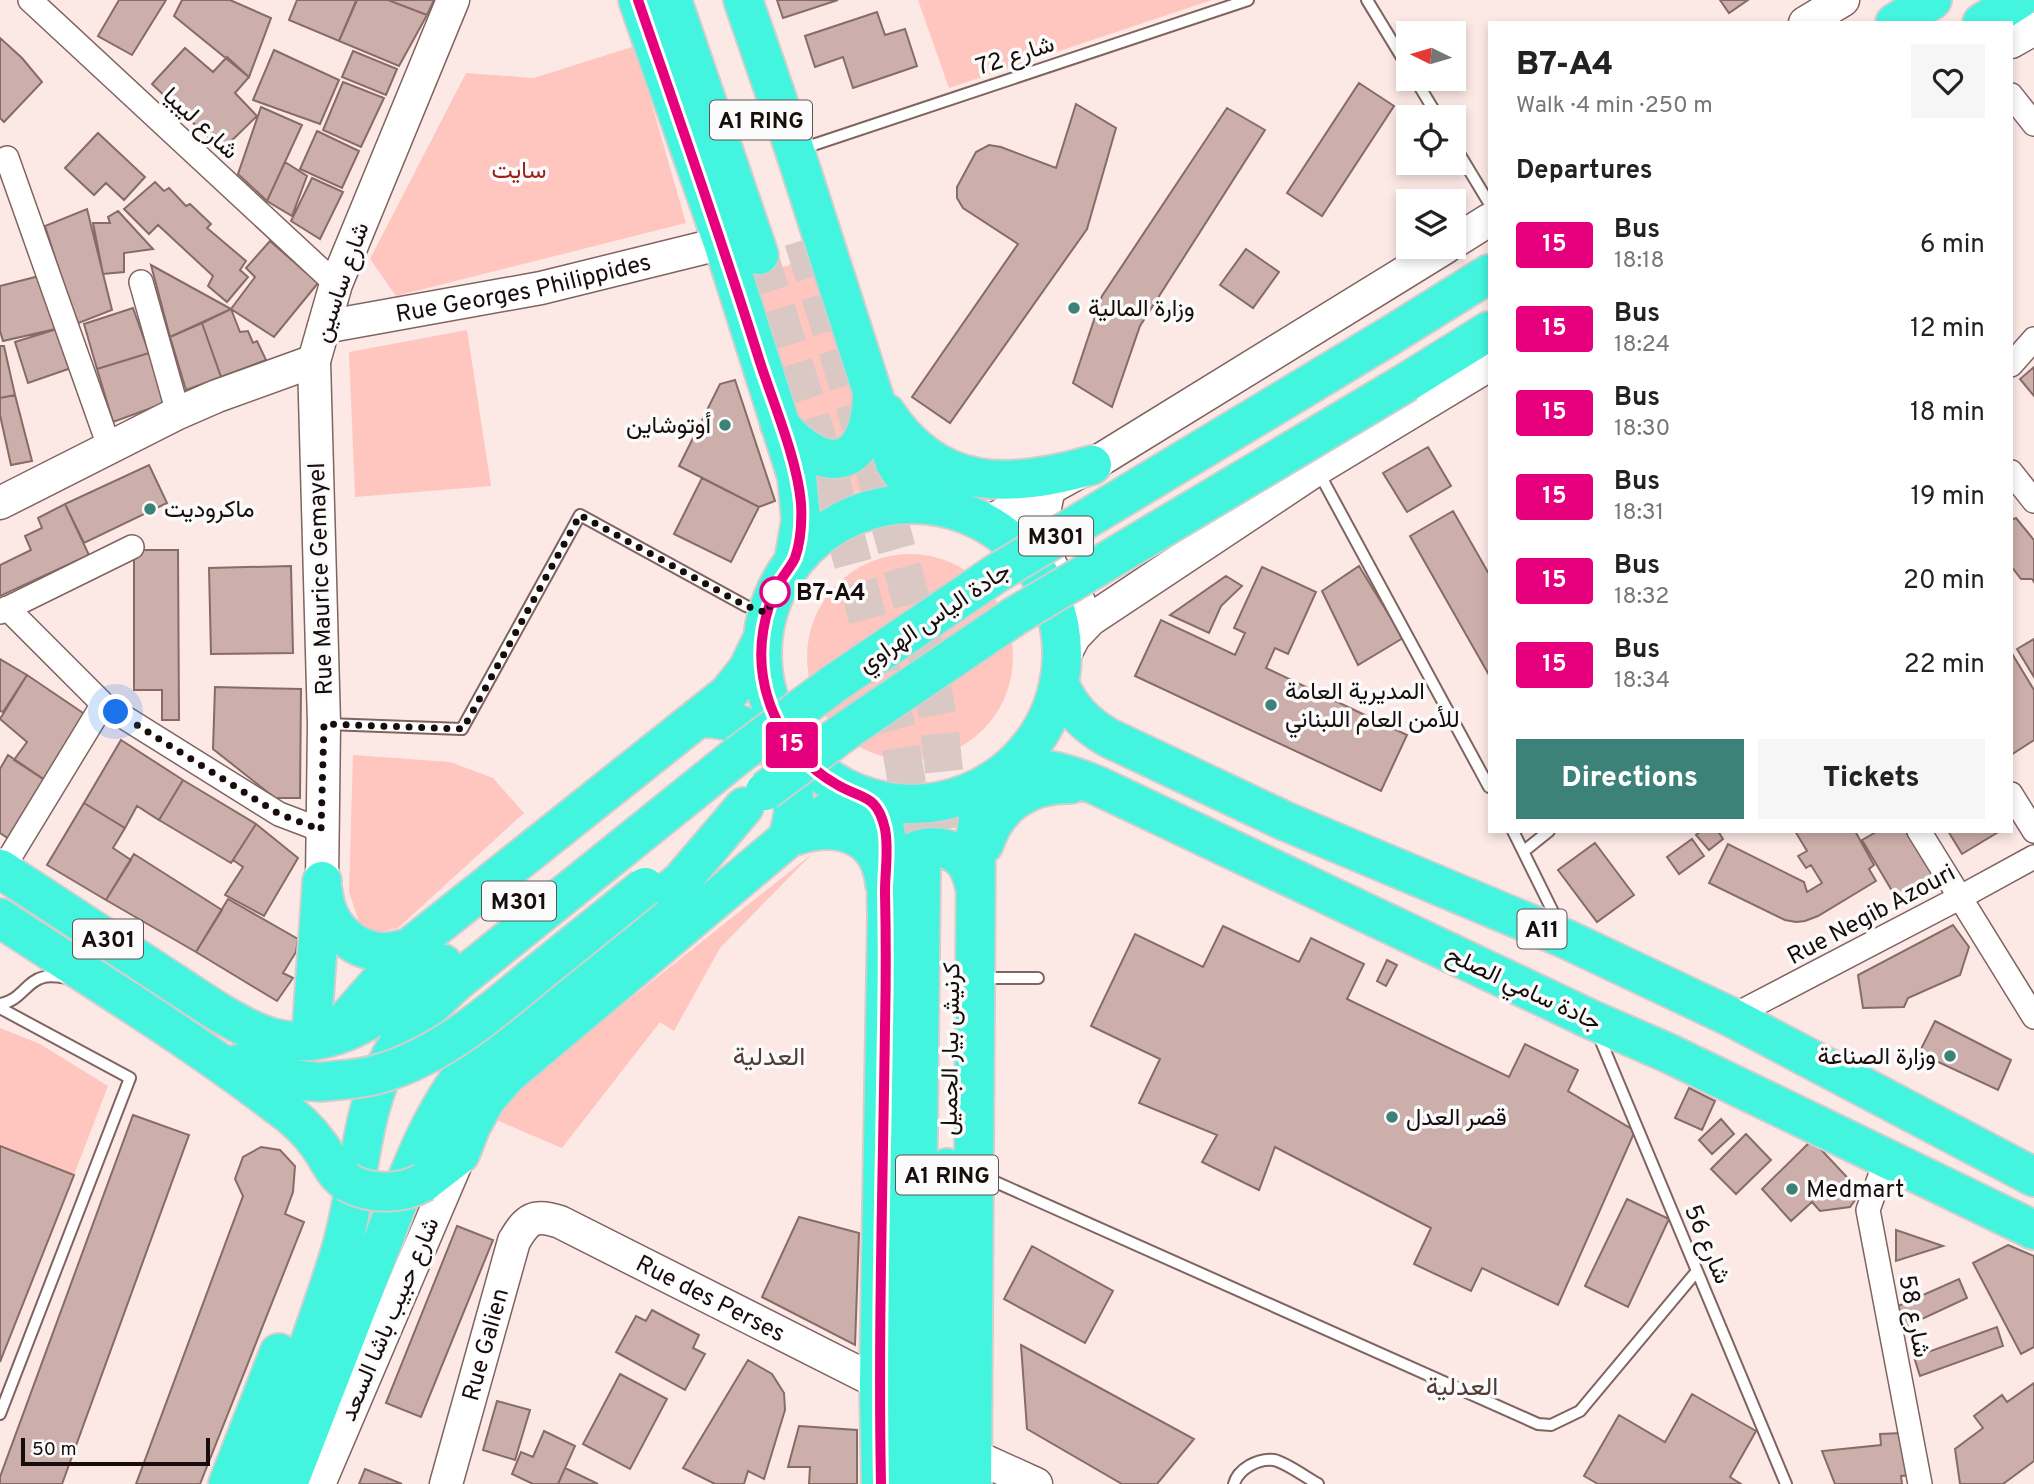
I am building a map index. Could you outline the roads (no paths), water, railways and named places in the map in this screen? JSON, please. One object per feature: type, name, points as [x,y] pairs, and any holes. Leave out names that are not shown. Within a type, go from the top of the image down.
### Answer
[{"type":"highway","points":[[638,0],[723,243],[797,477],[801,504],[800,534],[794,560]]},
{"type":"highway","name":"A1 RING","points":[[672,0],[759,255]]},
{"type":"highway","name":"A1 RING","points":[[720,0],[803,240]]},
{"type":"highway","points":[[743,0],[795,151],[890,449],[899,471],[913,490],[936,505]]},
{"type":"highway","points":[[1898,21],[1932,0]]},
{"type":"highway","points":[[1985,21],[2018,0]]},
{"type":"highway","name":"جادة الياس الهراوي","points":[[725,765],[835,683],[997,573],[1488,275]]},
{"type":"highway","name":"جادة الياس الهراوي","points":[[755,799],[847,730],[1015,616],[1488,332]]},
{"type":"highway","points":[[780,425],[795,442],[813,454],[834,458],[850,454],[862,444],[866,436],[872,414],[873,390]]},
{"type":"highway","points":[[873,390],[894,425],[911,445],[933,462],[959,474],[993,481],[1026,480],[1092,465]]},
{"type":"highway","points":[[321,1039],[409,948],[728,694],[741,678],[764,628],[778,585],[794,560],[822,532],[857,513],[896,504],[936,505],[987,523],[1019,548],[1043,581],[1058,619],[1061,671],[1049,715],[1032,745],[985,793],[950,874],[975,978],[972,1470]]},
{"type":"highway","points":[[764,628],[763,676],[771,708],[786,738],[807,764],[834,784],[868,799],[913,805],[933,804],[973,792],[1000,776]]},
{"type":"highway","name":"A11","points":[[1061,671],[1064,695],[1074,710],[1089,725],[1110,738],[1287,822],[1566,939],[1731,1017],[2034,1177]]},
{"type":"highway","points":[[701,718],[724,718],[745,725],[764,737],[779,754],[789,774],[794,795],[793,817],[787,839]]},
{"type":"highway","points":[[260,1484],[340,1252],[354,1199],[373,1099],[381,1075],[396,1047],[417,1021],[456,982],[725,765]]},
{"type":"highway","name":"M301","points":[[321,1039],[356,1028],[384,1012],[618,820],[655,798],[725,765]]},
{"type":"highway","name":"جادة سامي الصلح","points":[[1000,776],[1024,768],[1047,769],[1072,775],[1098,786],[1592,1020],[1668,1052],[2034,1230]]},
{"type":"highway","points":[[950,874],[979,863],[989,831],[1005,807],[1026,792],[1063,784],[1098,786]]},
{"type":"highway","points":[[288,1484],[418,1150],[456,1081],[491,1042],[681,881],[755,799]]},
{"type":"highway","name":"M301","points":[[192,1042],[228,1061],[273,1077],[318,1082],[355,1080],[391,1070],[429,1052],[475,1024],[755,799]]},
{"type":"highway","points":[[192,1042],[302,1125],[338,1172],[356,1187],[377,1192],[402,1190],[424,1182],[460,1154],[471,1126],[486,1100],[507,1075],[787,839],[834,808],[868,799]]},
{"type":"highway","points":[[868,799],[880,814],[886,839],[888,855],[885,889]]},
{"type":"highway","points":[[787,839],[812,830],[848,833],[868,846],[884,877],[886,955],[881,1484]]},
{"type":"highway","points":[[885,889],[895,867],[905,855],[917,848],[939,848],[965,861],[950,874]]},
{"type":"highway","name":"A301","points":[[1,869],[245,1028],[275,1038],[321,1039]]},
{"type":"highway","name":"كرنيش بيار الجميل","points":[[914,1484],[950,874]]},
{"type":"highway","name":"كرنيش بيار الجميل","points":[[941,1484],[950,874]]},
{"type":"highway","points":[[322,881],[324,907],[337,931],[357,947],[383,953],[409,948]]},
{"type":"highway","points":[[321,1039],[322,881]]},
{"type":"highway","name":"A301","points":[[0,918],[192,1042]]},
{"type":"highway","points":[[228,1484],[329,1223],[334,1201],[333,1182],[338,1172]]},
{"type":"street","name":"شارع ليبيا","points":[[30,0],[336,285]]},
{"type":"street","name":"شارع ساسين","points":[[0,503],[178,413],[314,361],[336,285],[453,0]]},
{"type":"street","points":[[1808,21],[1843,0]]},
{"type":"street","points":[[2013,41],[2034,29]]},
{"type":"street","points":[[2013,98],[2034,124]]},
{"type":"street","points":[[7,158],[110,449]]},
{"type":"street","points":[[1466,234],[1488,221]]},
{"type":"street","name":"Rue Georges Philippides","points":[[324,327],[541,288],[723,243]]},
{"type":"street","name":"جادة الياس الهراوي","points":[[987,523],[1092,465],[1427,259]]},
{"type":"street","points":[[141,282],[178,413]]},
{"type":"street","points":[[2013,363],[2034,339]]},
{"type":"street","name":"Rue Maurice Gemayel","points":[[314,361],[324,724],[322,881]]},
{"type":"street","points":[[1061,671],[1074,637],[1090,620],[1317,468],[1488,366]]},
{"type":"street","points":[[2013,475],[2034,501]]},
{"type":"street","points":[[1049,490],[1042,514],[1042,539],[1048,563],[1061,584],[1079,602],[1101,613]]},
{"type":"street","points":[[132,547],[3,610],[103,704],[279,814],[321,830]]},
{"type":"street","points":[[1,869],[103,704]]},
{"type":"street","points":[[2013,797],[2034,831]]},
{"type":"street","points":[[1920,833],[2034,1017]]},
{"type":"street","name":"Rue Negib Azouri","points":[[1731,1017],[2034,857]]},
{"type":"street","name":"شارع حبيب باشا السعد","points":[[318,1484],[460,1154]]},
{"type":"street","name":"شارع 58","points":[[1886,1159],[1868,1210],[1920,1484]]},
{"type":"street","name":"Rue des Perses","points":[[541,1217],[560,1222],[880,1383]]},
{"type":"street","name":"Rue Galien","points":[[446,1484],[514,1241],[523,1225],[531,1219],[541,1217]]},
{"type":"street","points":[[972,1470],[1036,1484]]},
{"type":"lane","name":"شارع 72","points":[[795,151],[1248,0]]},
{"type":"lane","points":[[1367,0],[1396,48]]},
{"type":"lane","points":[[1466,165],[1488,201]]},
{"type":"lane","points":[[1317,468],[1488,786]]},
{"type":"lane","points":[[324,724],[463,729],[580,515],[746,606],[764,628]]},
{"type":"lane","points":[[1514,833],[1566,939]]},
{"type":"lane","points":[[1524,852],[1547,833]]},
{"type":"lane","points":[[0,1006],[13,1001],[32,983],[45,976],[71,978],[104,986]]},
{"type":"lane","points":[[975,978],[1038,978]]},
{"type":"lane","points":[[0,1006],[130,1078],[0,1414]]},
{"type":"lane","name":"شارع 56","points":[[1592,1020],[1786,1484]]},
{"type":"lane","points":[[974,1172],[1538,1424],[1551,1425],[1580,1411],[1697,1271]]},
{"type":"lane","points":[[1234,1484],[1236,1477],[1251,1464],[1274,1460],[1318,1484]]},
{"type":"tunnel","points":[[803,240],[876,475],[926,653],[939,724],[954,866]]},
{"type":"tunnel","points":[[759,255],[833,488],[899,736],[921,868]]},
{"type":"place","name":"وزارة المالية","points":[[1074,308]]},
{"type":"place","name":"أوتوشاين","points":[[725,425]]},
{"type":"place","name":"ماكروديت","points":[[150,509]]},
{"type":"place","name":"B7-A4","points":[[775,592]]},
{"type":"place","name":"المديرية العامة للأمن العام اللبناني","points":[[1271,705]]},
{"type":"place","name":"وزارة الصناعة","points":[[1950,1056]]},
{"type":"place","name":"قصر العدل","points":[[1392,1117]]},
{"type":"place","name":"Medmart","points":[[1792,1189]]},
{"type":"district","name":"العدلية","points":[[769,1056]]},
{"type":"district","name":"العدلية","points":[[1462,1386]]},
{"type":"park label","name":"سايت","points":[[519,170]]}]
